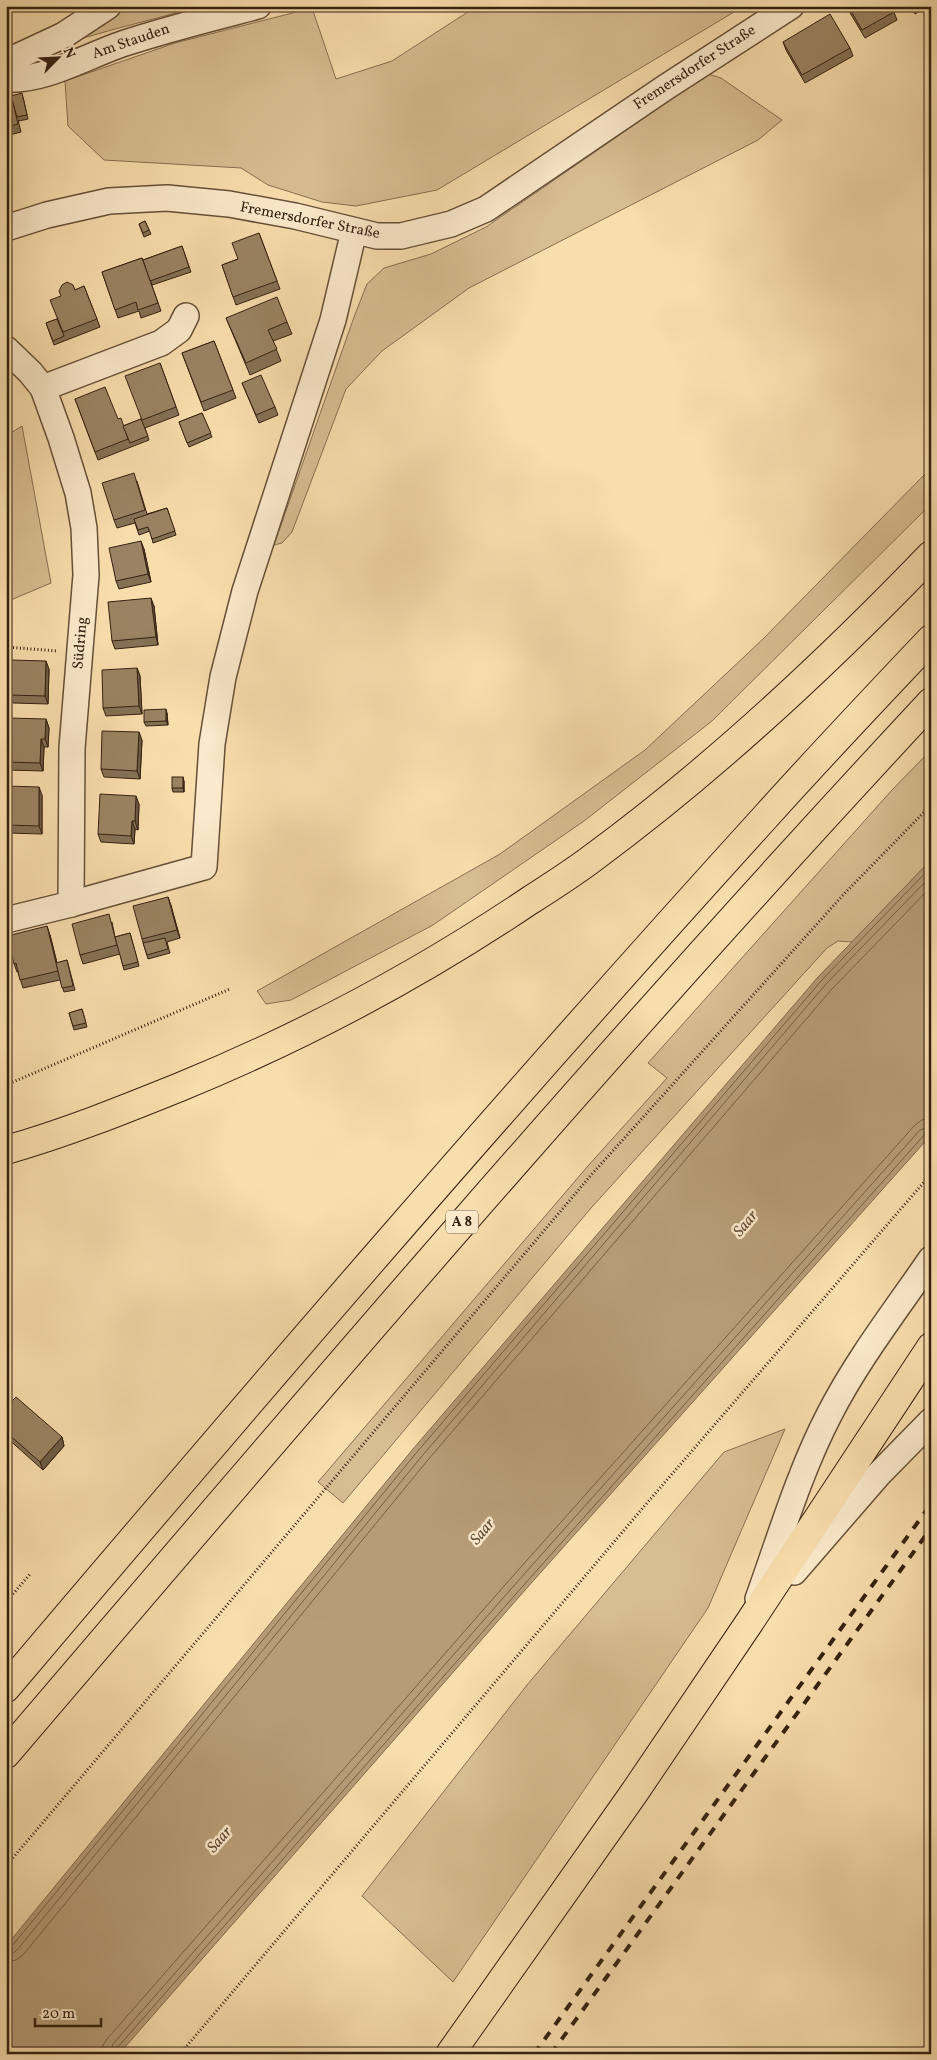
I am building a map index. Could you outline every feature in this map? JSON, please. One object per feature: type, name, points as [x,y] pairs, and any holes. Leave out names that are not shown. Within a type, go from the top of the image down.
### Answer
[{"type":"main road","points":[[6,1150],[97,1121],[216,1072],[299,1034],[392,986],[460,946],[593,858],[717,760],[866,622],[931,555]]},
{"type":"main road","points":[[6,1688],[359,1275],[584,1018],[770,811],[931,639]]},
{"type":"main road","name":"A 8","points":[[6,1754],[385,1311],[609,1054],[802,840],[931,702]]},
{"type":"main road","points":[[450,2054],[634,1793],[931,1347]]},
{"type":"street","points":[[6,62],[64,35],[108,6]]},
{"type":"street","name":"Am Stauden","points":[[6,79],[19,80],[44,73],[178,26],[258,6]]},
{"type":"street","name":"Fremersdorfer Straße","points":[[6,228],[47,215],[109,201],[167,198],[230,204],[295,216],[377,236],[401,236],[451,224],[486,209],[666,87],[791,6]]},
{"type":"street","points":[[6,920],[204,867],[212,744],[224,677],[245,591],[333,320],[354,231]]},
{"type":"street","points":[[43,388],[161,343],[179,330],[186,316]]},
{"type":"street","name":"Südring","points":[[6,349],[30,372],[43,388],[78,493],[84,528],[86,576],[72,748],[71,904]]},
{"type":"street","points":[[749,1623],[801,1479],[829,1414],[848,1380],[931,1259]]},
{"type":"street","points":[[749,1623],[878,1475],[931,1421]]},
{"type":"path","points":[[6,647],[80,653]]},
{"type":"path","points":[[6,1866],[592,1174],[844,894],[931,805]]},
{"type":"path","points":[[6,1085],[230,988]]},
{"type":"path","points":[[180,2054],[647,1503],[931,1174]]},
{"type":"path","points":[[6,1602],[31,1573]]},
{"type":"shaded area","points":[[78,6],[203,6],[73,41],[88,16]]},
{"type":"shaded area","points":[[477,6],[744,6],[437,190],[356,206],[322,202],[268,185],[241,168],[104,160],[68,126],[65,81],[175,43],[312,8],[336,79],[392,61]]},
{"type":"shaded area","points":[[708,74],[721,78],[782,120],[758,140],[469,288],[382,351],[346,389],[292,532],[282,543],[274,545],[367,284],[384,268],[431,254],[486,227]]},
{"type":"shaded area","points":[[22,426],[51,583],[6,602],[6,436]]},
{"type":"shaded area","points":[[931,468],[931,504],[712,721],[584,821],[433,925],[291,1000],[266,1004],[257,991],[500,854],[645,750],[763,639]]},
{"type":"shaded area","points":[[931,750],[931,860],[852,942],[838,941],[827,948],[591,1208],[343,1503],[318,1482],[587,1167],[667,1078],[648,1063],[892,790]]},
{"type":"shaded area","points":[[785,1429],[708,1608],[453,1982],[362,1896],[527,1685],[724,1452]]},
{"type":"water","name":"Saar","points":[[931,860],[931,1135],[526,1589],[119,2054],[6,2054],[6,1946],[413,1449],[818,977]]},
{"type":"building","points":[[848,6],[890,6],[894,12],[862,30]]},
{"type":"building","points":[[830,14],[850,48],[802,75],[783,42]]},
{"type":"building","points":[[10,90],[18,124],[6,127],[6,91]]},
{"type":"building","points":[[22,93],[27,115],[17,117],[11,96]]},
{"type":"building","points":[[145,221],[149,230],[143,233],[139,224]]},
{"type":"building","points":[[259,233],[277,281],[233,297],[222,265],[238,259],[232,243]]},
{"type":"building","points":[[182,246],[189,267],[150,281],[143,260]]},
{"type":"building","points":[[142,258],[158,303],[138,310],[136,302],[115,310],[102,272]]},
{"type":"building","points":[[67,282],[73,285],[75,290],[84,286],[97,319],[63,332],[50,300],[61,296],[59,291],[62,285]]},
{"type":"building","points":[[277,297],[287,322],[268,330],[277,349],[246,363],[226,318]]},
{"type":"building","points":[[57,319],[64,336],[53,341],[46,323]]},
{"type":"building","points":[[214,341],[233,390],[201,402],[182,353]]},
{"type":"building","points":[[160,363],[176,407],[142,420],[125,376]]},
{"type":"building","points":[[261,375],[275,407],[256,415],[242,383]]},
{"type":"building","points":[[105,387],[118,419],[121,418],[128,439],[95,452],[75,399]]},
{"type":"building","points":[[202,413],[211,433],[187,443],[179,422]]},
{"type":"building","points":[[141,419],[148,436],[130,443],[123,426]]},
{"type":"building","points":[[134,473],[145,510],[114,520],[102,483]]},
{"type":"building","points":[[167,508],[175,531],[152,539],[148,527],[138,530],[134,519]]},
{"type":"building","points":[[141,541],[148,574],[116,581],[109,548]]},
{"type":"building","points":[[151,598],[156,637],[112,641],[108,602]]},
{"type":"building","points":[[11,660],[46,661],[45,696],[10,695]]},
{"type":"building","points":[[137,668],[139,706],[103,708],[102,670]]},
{"type":"building","points":[[166,709],[166,721],[144,722],[144,710]]},
{"type":"building","points":[[8,718],[46,719],[45,739],[41,739],[40,763],[6,762]]},
{"type":"building","points":[[102,731],[139,732],[137,771],[101,769]]},
{"type":"building","points":[[172,777],[183,777],[183,788],[172,788]]},
{"type":"building","points":[[6,786],[39,787],[39,826],[6,825]]},
{"type":"building","points":[[100,794],[136,796],[135,821],[132,821],[131,836],[98,834]]},
{"type":"building","points":[[6,864],[10,872],[6,874]]},
{"type":"building","points":[[168,897],[177,930],[142,939],[133,906]]},
{"type":"building","points":[[109,914],[117,945],[80,955],[72,924]]},
{"type":"building","points":[[47,926],[58,971],[20,980],[7,936]]},
{"type":"building","points":[[130,933],[138,962],[123,966],[115,937]]},
{"type":"building","points":[[165,938],[168,949],[147,955],[143,943]]},
{"type":"building","points":[[67,960],[73,986],[62,988],[56,963]]},
{"type":"building","points":[[82,1009],[86,1023],[73,1026],[69,1013]]},
{"type":"building","points":[[16,1397],[62,1437],[40,1462],[6,1432],[6,1407]]},
{"type":"railway","points":[[534,2054],[931,1504]]},
{"type":"railway","points":[[551,2054],[931,1528]]}]
